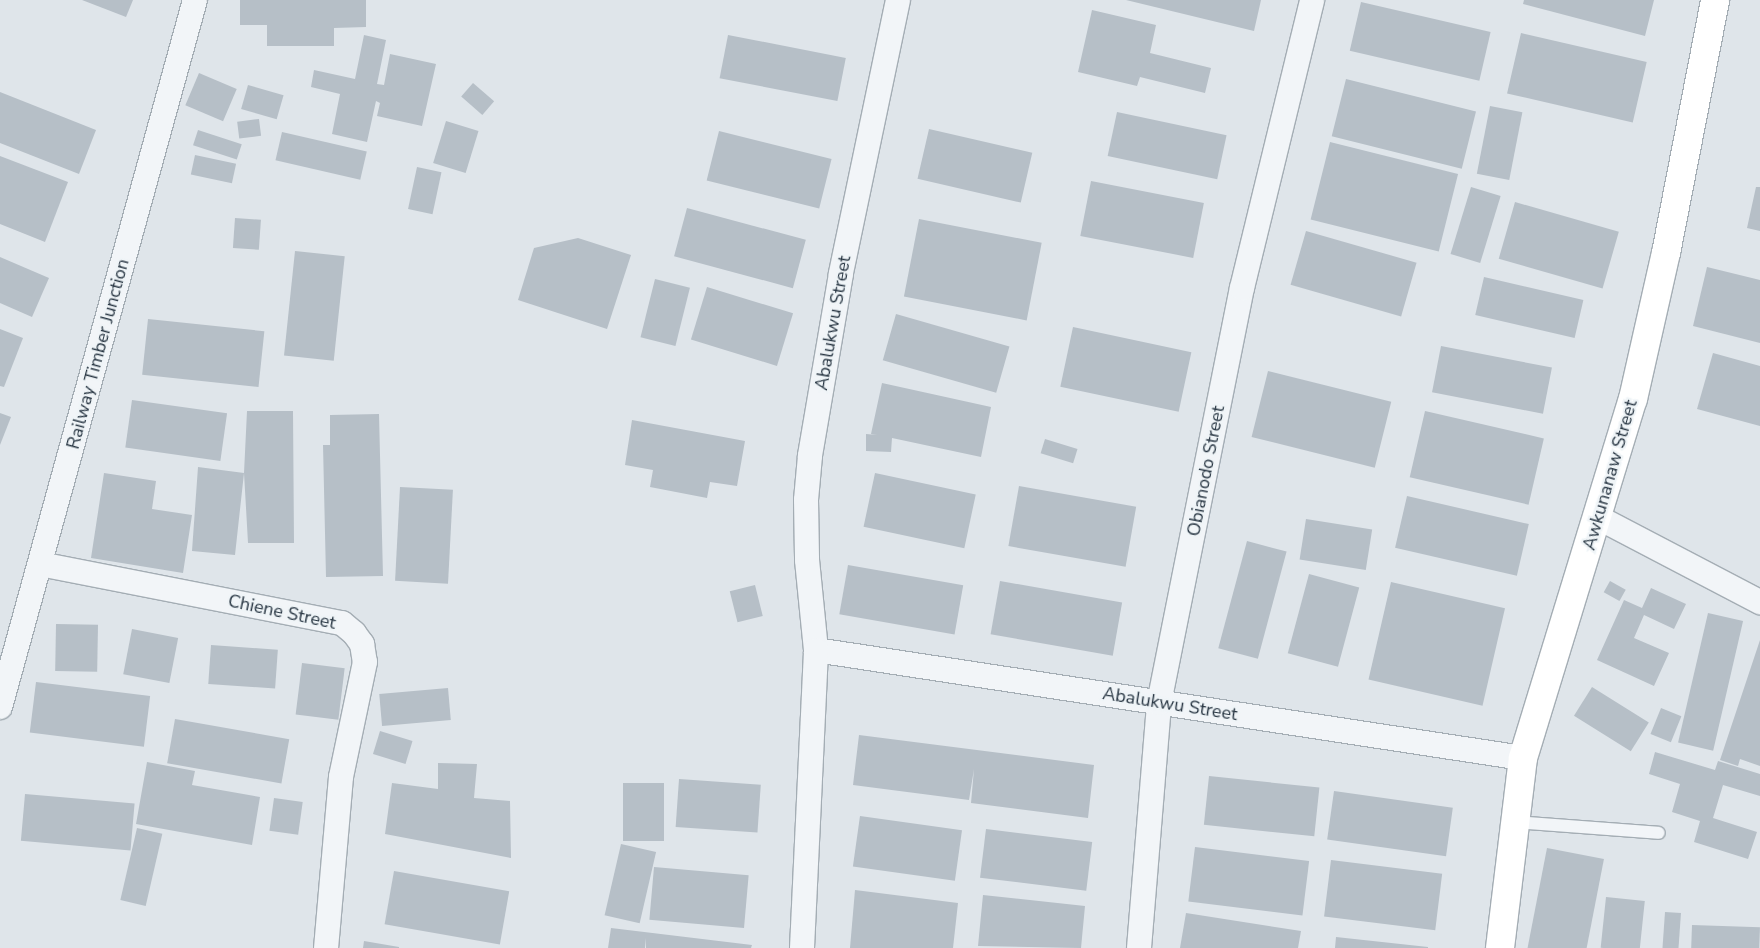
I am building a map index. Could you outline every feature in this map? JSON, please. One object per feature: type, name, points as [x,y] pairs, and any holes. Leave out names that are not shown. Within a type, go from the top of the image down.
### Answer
[{"type":"street","name":"Railway Timber Junction","points":[[0,707],[195,0]]},
{"type":"street","name":"Abalukwu Street","points":[[802,948],[816,650],[807,560],[806,500],[810,456],[841,274],[898,0]]},
{"type":"street","name":"Obianodo Street","points":[[1139,948],[1159,702],[1242,288],[1312,0]]},
{"type":"street","name":"Awkunanaw Street","points":[[1500,948],[1523,758],[1633,399],[1666,253],[1715,0]]},
{"type":"street","points":[[1598,518],[1760,602]]},
{"type":"street","name":"Chiene Street","points":[[40,564],[342,623],[354,633],[362,644],[365,662],[341,777],[326,948]]},
{"type":"street","name":"Abalukwu Street","points":[[816,650],[1523,758]]},
{"type":"lane","points":[[1514,822],[1660,833]]},
{"type":"building","points":[[82,0],[133,0],[126,17]]},
{"type":"building","points":[[240,0],[366,0],[366,27],[334,28],[334,46],[267,46],[267,25],[240,25]]},
{"type":"building","points":[[1126,0],[1261,0],[1254,31]]},
{"type":"building","points":[[1524,0],[1654,0],[1645,36],[1523,4]]},
{"type":"building","points":[[1361,2],[1491,32],[1479,81],[1350,51]]},
{"type":"building","points":[[1092,10],[1156,25],[1150,53],[1211,68],[1205,93],[1140,77],[1137,86],[1078,72]]},
{"type":"building","points":[[1521,33],[1647,62],[1633,122],[1507,93]]},
{"type":"building","points":[[364,35],[386,40],[377,84],[384,85],[390,54],[436,64],[422,126],[377,116],[380,103],[376,101],[367,142],[332,134],[340,94],[311,87],[314,70],[355,79]]},
{"type":"building","points":[[728,35],[846,58],[837,101],[720,78]]},
{"type":"building","points":[[199,73],[237,89],[223,121],[185,105]]},
{"type":"building","points":[[1346,79],[1476,111],[1462,169],[1332,136]]},
{"type":"building","points":[[473,83],[494,101],[482,115],[461,97]]},
{"type":"building","points":[[248,85],[284,95],[277,119],[241,109]]},
{"type":"building","points":[[0,92],[96,130],[79,174],[0,143]]},
{"type":"building","points":[[1490,106],[1522,112],[1509,180],[1477,174]]},
{"type":"building","points":[[1117,112],[1227,135],[1217,179],[1108,156]]},
{"type":"building","points":[[259,119],[261,136],[239,139],[237,122]]},
{"type":"building","points":[[446,121],[479,131],[466,173],[433,163]]},
{"type":"building","points":[[929,129],[1032,153],[1021,203],[918,179]]},
{"type":"building","points":[[198,130],[242,144],[237,159],[193,145]]},
{"type":"building","points":[[719,131],[832,159],[819,209],[707,180]]},
{"type":"building","points":[[282,132],[367,152],[360,180],[275,160]]},
{"type":"building","points":[[1330,142],[1458,174],[1439,252],[1311,220]]},
{"type":"building","points":[[195,155],[236,164],[232,183],[191,175]]},
{"type":"building","points":[[0,156],[68,182],[45,242],[0,224]]},
{"type":"building","points":[[417,167],[441,172],[433,214],[408,209]]},
{"type":"building","points":[[1091,181],[1204,203],[1193,258],[1080,236]]},
{"type":"building","points":[[1471,187],[1501,196],[1480,263],[1451,254]]},
{"type":"building","points":[[1756,187],[1760,187],[1760,231],[1747,228]]},
{"type":"building","points":[[1515,202],[1619,232],[1603,288],[1499,259]]},
{"type":"building","points":[[687,208],[806,240],[793,288],[674,256]]},
{"type":"building","points":[[235,218],[261,220],[259,250],[233,248]]},
{"type":"building","points":[[919,219],[1042,243],[1027,320],[904,297]]},
{"type":"building","points":[[1306,231],[1417,263],[1401,317],[1291,285]]},
{"type":"building","points":[[578,238],[631,255],[607,329],[518,300],[534,248]]},
{"type":"building","points":[[295,251],[345,256],[334,361],[284,355]]},
{"type":"building","points":[[0,257],[49,278],[32,317],[0,303]]},
{"type":"building","points":[[1707,267],[1760,280],[1760,343],[1693,326]]},
{"type":"building","points":[[1484,277],[1583,300],[1575,338],[1475,315]]},
{"type":"building","points":[[655,279],[690,288],[675,346],[640,337]]},
{"type":"building","points":[[707,287],[793,313],[777,366],[691,340]]},
{"type":"building","points":[[896,314],[1009,347],[996,393],[883,360]]},
{"type":"building","points":[[148,319],[264,331],[259,387],[142,375]]},
{"type":"building","points":[[1073,327],[1191,352],[1179,412],[1060,387]]},
{"type":"building","points":[[0,329],[23,338],[4,387],[0,386]]},
{"type":"building","points":[[1441,346],[1552,368],[1543,414],[1432,392]]},
{"type":"building","points":[[1713,353],[1760,366],[1760,426],[1697,409]]},
{"type":"building","points":[[1268,371],[1391,402],[1375,468],[1252,437]]},
{"type":"building","points":[[882,383],[991,407],[981,457],[892,438],[891,452],[866,451],[866,434],[877,435],[871,434]]},
{"type":"building","points":[[132,400],[227,413],[220,461],[125,448]]},
{"type":"building","points":[[247,411],[293,411],[294,543],[248,543],[244,473]]},
{"type":"building","points":[[1425,411],[1544,438],[1529,505],[1410,477]]},
{"type":"building","points":[[0,413],[11,417],[0,445]]},
{"type":"building","points":[[379,414],[383,576],[326,577],[323,445],[330,445],[330,415]]},
{"type":"building","points":[[632,420],[745,441],[737,486],[710,482],[707,498],[650,487],[653,470],[625,465]]},
{"type":"building","points":[[1045,439],[1078,449],[1073,463],[1041,453]]},
{"type":"building","points":[[198,467],[244,473],[235,555],[192,551]]},
{"type":"building","points":[[104,473],[156,481],[152,509],[192,515],[183,573],[91,558]]},
{"type":"building","points":[[875,473],[976,494],[964,548],[864,527]]},
{"type":"building","points":[[1019,486],[1136,507],[1126,567],[1008,546]]},
{"type":"building","points":[[400,487],[453,490],[448,584],[395,581]]},
{"type":"building","points":[[1407,496],[1529,524],[1517,576],[1395,548]]},
{"type":"building","points":[[1306,519],[1372,529],[1366,570],[1300,559]]},
{"type":"building","points":[[1247,541],[1287,552],[1258,659],[1218,648]]},
{"type":"building","points":[[848,565],[963,585],[955,635],[839,614]]},
{"type":"building","points":[[1309,574],[1359,587],[1338,667],[1288,653]]},
{"type":"building","points":[[1000,581],[1122,603],[1113,656],[991,634]]},
{"type":"building","points":[[1610,581],[1626,590],[1619,601],[1604,592]]},
{"type":"building","points":[[1391,582],[1505,608],[1483,706],[1369,679]]},
{"type":"building","points":[[755,585],[763,616],[738,622],[730,591]]},
{"type":"building","points":[[1651,588],[1686,604],[1674,629],[1644,615],[1634,638],[1669,653],[1654,686],[1597,660],[1624,600],[1642,608]]},
{"type":"building","points":[[1708,613],[1743,621],[1713,751],[1678,743]]},
{"type":"building","points":[[56,624],[98,625],[97,672],[55,671]]},
{"type":"building","points":[[132,629],[178,638],[169,683],[123,674]]},
{"type":"building","points":[[1760,640],[1760,766],[1740,759],[1738,766],[1720,760]]},
{"type":"building","points":[[211,645],[278,650],[275,689],[208,684]]},
{"type":"building","points":[[302,663],[345,668],[338,720],[296,715]]},
{"type":"building","points":[[36,682],[150,696],[144,747],[30,733]]},
{"type":"building","points":[[1592,687],[1649,723],[1631,751],[1574,716]]},
{"type":"building","points":[[448,688],[451,720],[382,726],[379,694]]},
{"type":"building","points":[[1661,708],[1681,716],[1671,742],[1651,734]]},
{"type":"building","points":[[175,719],[289,739],[281,783],[167,763]]},
{"type":"building","points":[[380,731],[413,741],[405,764],[373,754]]},
{"type":"building","points":[[859,735],[1094,765],[1088,818],[971,803],[974,769],[969,800],[853,785]]},
{"type":"building","points":[[1655,752],[1715,770],[1718,761],[1760,774],[1760,796],[1723,785],[1713,818],[1757,832],[1748,859],[1694,842],[1700,821],[1672,812],[1680,784],[1649,774]]},
{"type":"building","points":[[147,762],[195,771],[192,785],[260,797],[252,845],[136,824]]},
{"type":"building","points":[[438,763],[477,764],[474,798],[510,801],[511,858],[385,834],[392,783],[438,789]]},
{"type":"building","points":[[1209,776],[1319,788],[1314,836],[1204,825]]},
{"type":"building","points":[[679,779],[761,785],[757,833],[676,827]]},
{"type":"building","points":[[623,783],[664,783],[664,841],[623,841]]},
{"type":"building","points":[[1334,791],[1453,808],[1446,856],[1327,840]]},
{"type":"building","points":[[25,794],[135,804],[130,850],[21,841]]},
{"type":"building","points":[[274,798],[303,802],[298,835],[269,831]]},
{"type":"building","points":[[860,816],[962,830],[955,881],[853,867]]},
{"type":"building","points":[[137,828],[162,834],[146,906],[120,900]]},
{"type":"building","points":[[986,829],[1092,842],[1086,891],[980,878]]},
{"type":"building","points":[[621,844],[656,852],[640,923],[605,915]]},
{"type":"building","points":[[1195,847],[1309,861],[1302,916],[1188,902]]},
{"type":"building","points":[[1547,848],[1604,859],[1587,948],[1528,948]]},
{"type":"building","points":[[1331,860],[1442,874],[1435,930],[1324,917]]},
{"type":"building","points":[[654,867],[749,875],[744,928],[649,920]]},
{"type":"building","points":[[394,871],[509,891],[500,944],[385,924]]},
{"type":"building","points":[[855,890],[958,903],[953,948],[850,948]]},
{"type":"building","points":[[983,895],[1085,906],[1081,948],[978,946]]},
{"type":"building","points":[[1606,897],[1645,901],[1640,948],[1601,948]]},
{"type":"building","points":[[1665,912],[1681,913],[1679,948],[1662,948]]},
{"type":"building","points":[[1186,913],[1301,931],[1298,948],[1180,948]]},
{"type":"building","points":[[1692,925],[1760,927],[1759,948],[1691,948]]},
{"type":"building","points":[[611,928],[752,945],[751,948],[646,948],[646,938],[645,948],[608,948]]},
{"type":"building","points":[[1336,937],[1428,947],[1428,948],[1335,948]]},
{"type":"building","points":[[364,941],[399,947],[399,948],[363,948]]}]
